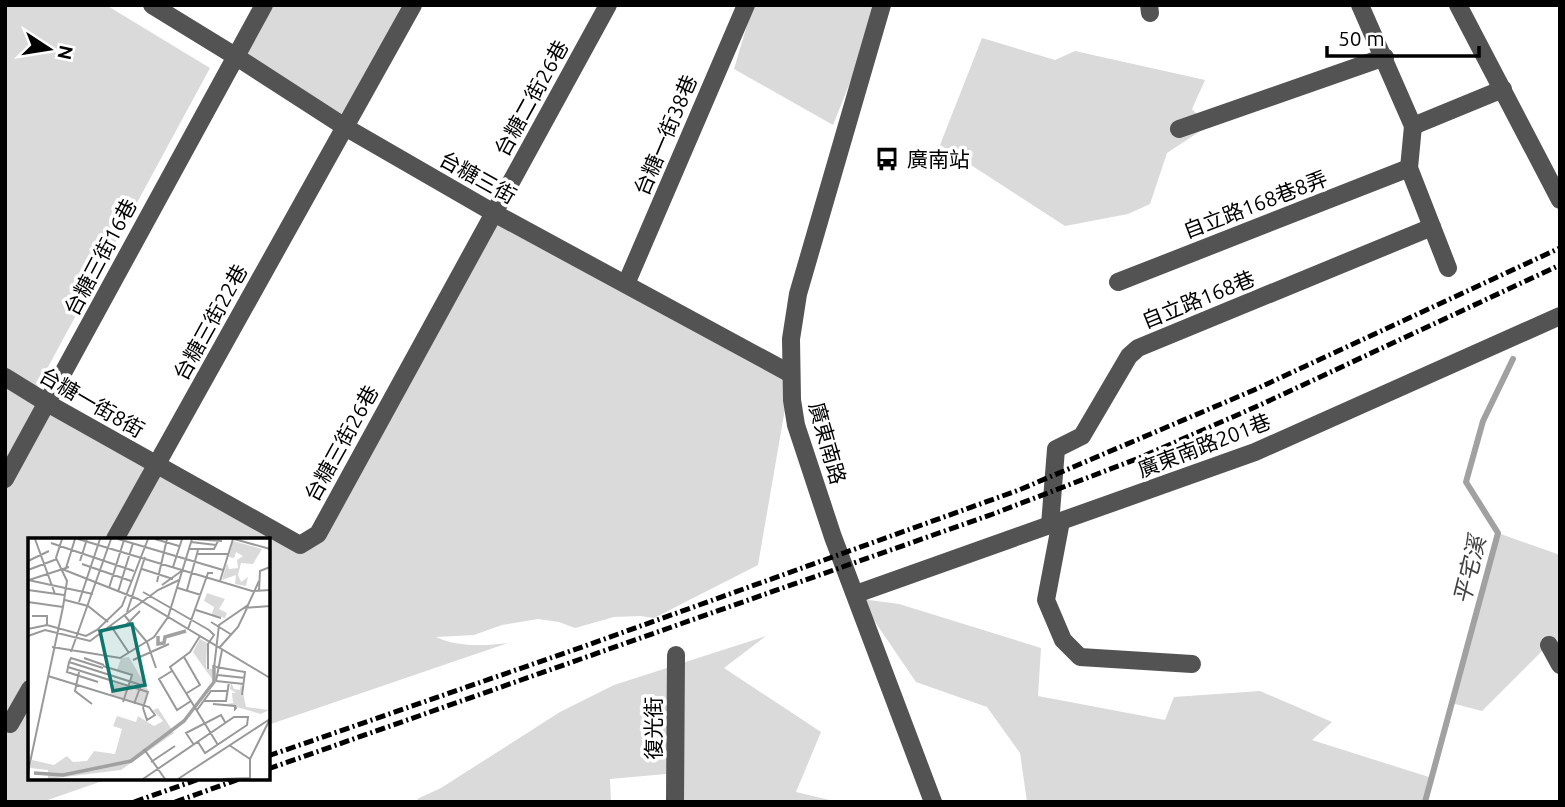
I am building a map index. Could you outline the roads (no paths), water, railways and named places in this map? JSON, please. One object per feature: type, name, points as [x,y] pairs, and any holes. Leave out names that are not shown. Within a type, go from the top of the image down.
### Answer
[{"type":"street","name":"台糖三街","points":[[152,5],[345,127],[494,212],[791,374]]},
{"type":"street","name":"台糖三街16巷","points":[[5,479],[264,5]]},
{"type":"street","name":"台糖三街22巷","points":[[115,538],[414,5]]},
{"type":"street","name":"台糖二街26巷","points":[[494,212],[608,5]]},
{"type":"street","name":"台糖一街38巷","points":[[626,284],[746,5]]},
{"type":"street","name":"廣東南路","points":[[882,5],[798,294],[791,339],[792,400],[802,444],[833,537],[933,802]]},
{"type":"street","points":[[1360,5],[1413,126],[1409,168],[1448,268]]},
{"type":"street","points":[[1458,5],[1560,200]]},
{"type":"street","points":[[1179,129],[1385,57]]},
{"type":"street","points":[[1413,126],[1503,89]]},
{"type":"street","name":"自立路168巷8弄","points":[[1118,282],[1409,168]]},
{"type":"street","name":"台糖三街26巷","points":[[156,465],[300,545],[318,534],[494,212]]},
{"type":"street","name":"自立路168巷","points":[[1056,523],[1056,449],[1082,436],[1129,356],[1138,348],[1432,227]]},
{"type":"street","name":"廣東南路201巷","points":[[856,594],[1255,452],[1560,316]]},
{"type":"street","name":"台糖一街8街","points":[[5,377],[156,465]]},
{"type":"street","points":[[1056,523],[1046,600],[1063,639],[1080,657],[1192,664]]},
{"type":"street","points":[[1549,645],[1560,665]]},
{"type":"street","name":"復光街","points":[[675,802],[676,655]]},
{"type":"street","points":[[5,722],[10,724],[28,692]]},
{"type":"waterway","name":"平宅溪","points":[[1425,802],[1498,533],[1466,482],[1483,421],[1513,359]]},
{"type":"railway","points":[[270,755],[585,646],[1019,490],[1254,390],[1560,248]]},
{"type":"railway","points":[[270,768],[993,514],[1139,458],[1260,405],[1560,265]]},
{"type":"railway","points":[[134,802],[199,779]]},
{"type":"railway","points":[[175,802],[239,779]]},
{"type":"place","name":"廣南站","points":[[887,159]]}]
